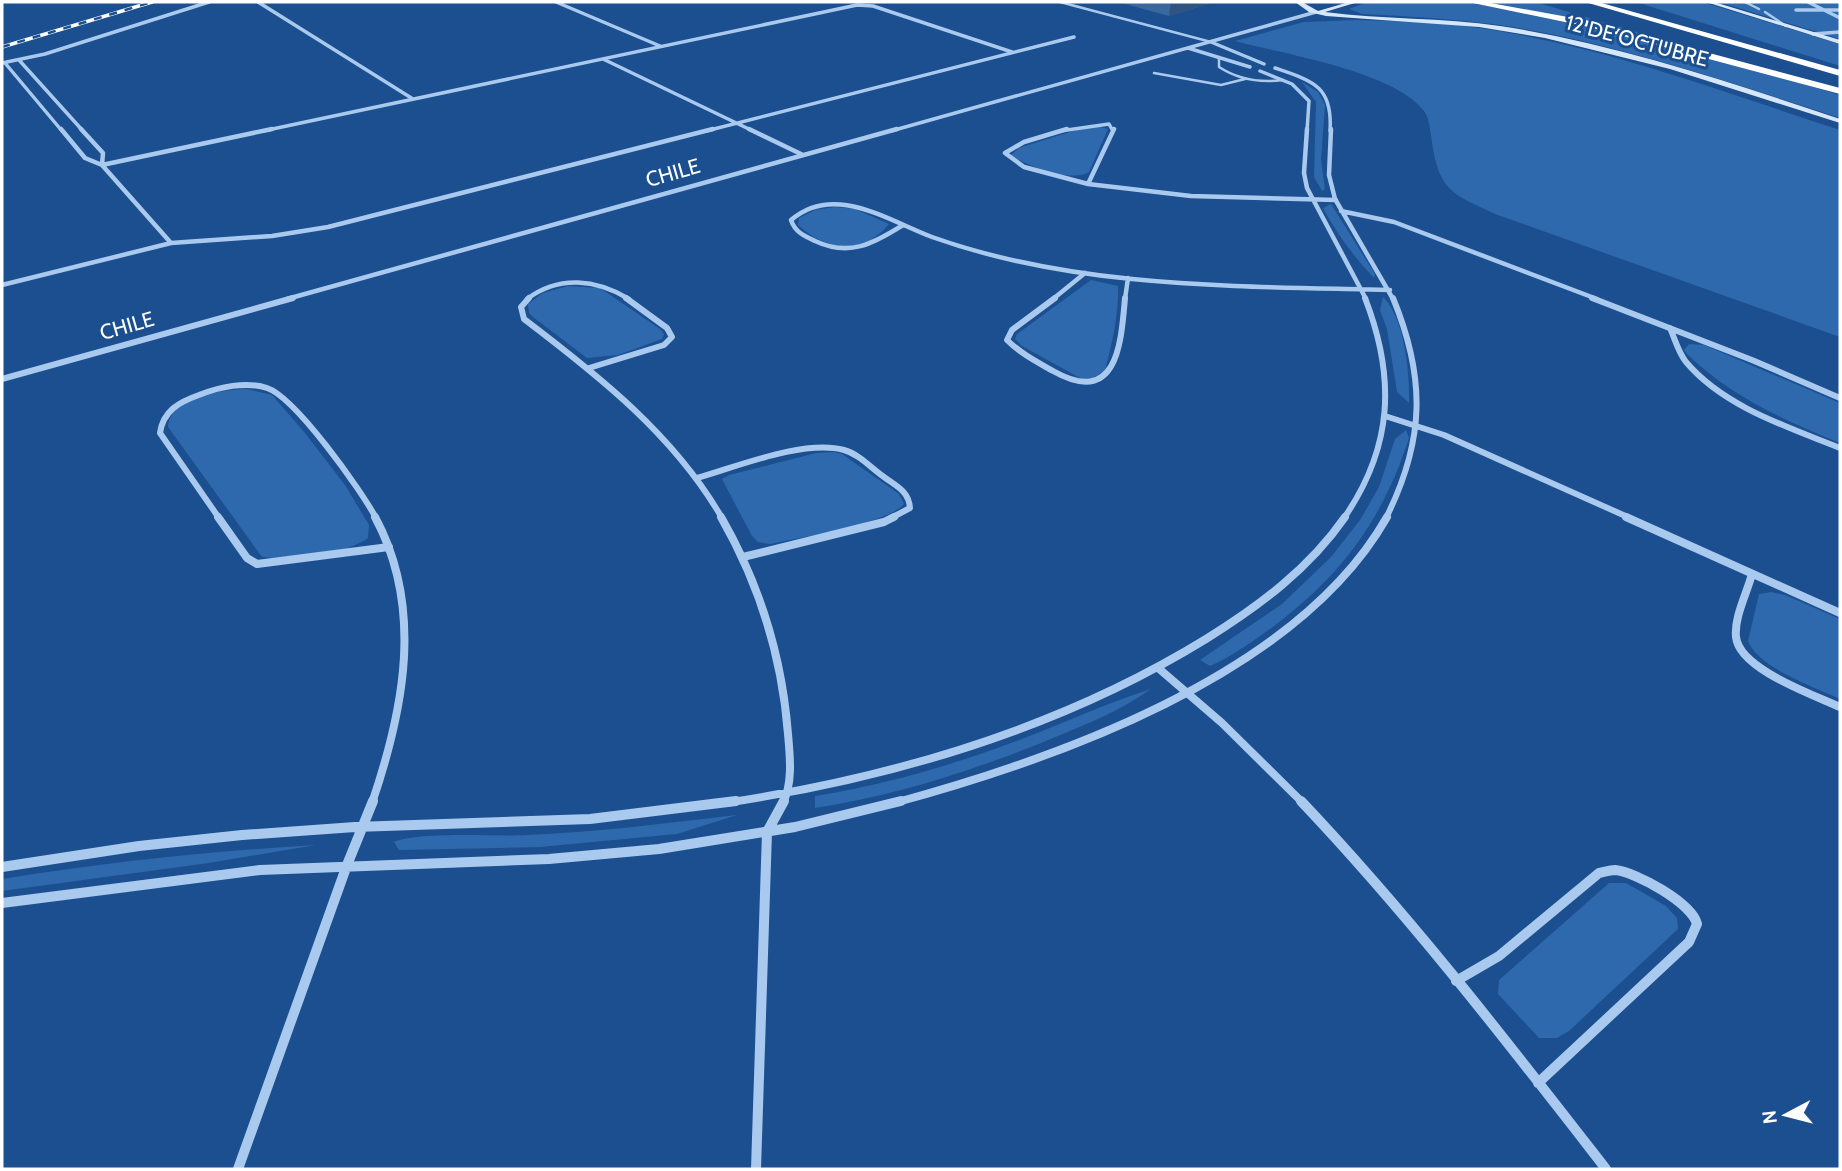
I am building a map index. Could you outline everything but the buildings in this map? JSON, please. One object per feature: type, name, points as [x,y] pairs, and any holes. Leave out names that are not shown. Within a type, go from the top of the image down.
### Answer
[{"type":"highway","points":[[1472,2],[1590,24],[1840,88]]},
{"type":"highway","points":[[1589,2],[1840,71]]},
{"type":"highway","points":[[1630,2],[1840,71]]},
{"type":"highway","points":[[1580,10],[1840,88]]},
{"type":"street","points":[[3,63],[209,2]]},
{"type":"street","points":[[258,2],[413,99]]},
{"type":"street","points":[[556,2],[661,47]]},
{"type":"street","points":[[846,2],[873,6],[1012,52]]},
{"type":"street","name":"12 DE OCTUBRE","points":[[1298,2],[1316,12],[1462,22],[1560,38],[1707,77],[1840,121]]},
{"type":"street","name":"CHILE","points":[[2,379],[1354,2]]},
{"type":"street","points":[[1709,2],[1840,42]]},
{"type":"street","points":[[1808,2],[1840,18]]},
{"type":"street","points":[[102,165],[856,5]]},
{"type":"street","points":[[1796,10],[1840,10]]},
{"type":"street","points":[[1812,34],[1840,32]]},
{"type":"street","points":[[2,285],[172,243],[309,231],[1074,37]]},
{"type":"street","points":[[2,867],[124,849],[276,832],[593,819],[655,813],[788,793],[858,777],[1003,734],[1118,687],[1249,612],[1284,586],[1313,558],[1336,529],[1370,474],[1381,440],[1385,416],[1385,372],[1382,350],[1362,289],[1311,199],[1304,173],[1309,101],[1302,92],[1256,61],[1211,41]]},
{"type":"street","points":[[1188,48],[1250,67]]},
{"type":"street","points":[[603,59],[804,155]]},
{"type":"street","points":[[19,60],[103,153],[102,165]]},
{"type":"street","points":[[1241,64],[1256,61]]},
{"type":"street","points":[[3,63],[85,158],[102,165],[172,243]]},
{"type":"street","points":[[2,903],[262,870],[588,856],[654,850],[767,832],[872,810],[958,785],[1078,742],[1187,691],[1252,653],[1318,603],[1349,572],[1378,531],[1405,483],[1419,425],[1413,352],[1390,290],[1341,211],[1328,174],[1330,102],[1322,91],[1309,81],[1275,68]]},
{"type":"street","points":[[1284,80],[1309,81]]},
{"type":"street","points":[[1088,184],[1114,129],[1109,124],[1087,124],[1016,145],[1005,153],[1010,159],[1024,166],[1088,184],[1165,195],[1336,200]]},
{"type":"street","points":[[903,225],[866,247],[846,251],[822,246],[798,233],[791,220],[807,209],[838,205],[866,208],[903,225],[989,254],[1085,273],[1128,278],[1390,290]]},
{"type":"street","points":[[1341,211],[1377,217],[1670,328],[1840,398]]},
{"type":"street","points":[[1085,273],[1012,330],[1007,340],[1015,348],[1077,382],[1101,382],[1110,374],[1121,334],[1128,278]]},
{"type":"street","points":[[589,368],[664,345],[672,338],[672,333],[601,284],[584,283],[536,292],[524,302],[521,313],[524,319],[589,368],[658,432],[697,478],[724,519],[760,593],[779,663],[785,700],[788,793],[767,832],[756,1169]]},
{"type":"street","points":[[1670,328],[1678,351],[1687,363],[1723,392],[1840,448]]},
{"type":"street","points":[[238,1169],[347,865],[364,827],[394,728],[405,664],[404,601],[389,547],[374,511],[343,469],[277,391],[261,387],[223,388],[184,400],[162,419],[160,433],[247,558],[257,564],[271,565],[389,547]]},
{"type":"street","points":[[1385,416],[1419,425],[1840,613]]},
{"type":"street","points":[[697,478],[808,449],[833,447],[849,453],[900,488],[910,502],[910,508],[905,512],[884,522],[743,557]]},
{"type":"street","points":[[1752,573],[1736,637],[1744,654],[1776,677],[1840,707]]},
{"type":"street","points":[[1157,667],[1237,735],[1318,815],[1362,864],[1606,1169]]},
{"type":"street","points":[[1456,981],[1499,956],[1599,873],[1617,870],[1638,877],[1686,908],[1696,918],[1697,929],[1689,942],[1538,1083]]},
{"type":"lane","points":[[1060,2],[1211,41]]},
{"type":"lane","points":[[1745,2],[1759,9]]},
{"type":"lane","points":[[1765,12],[1789,28]]},
{"type":"lane","points":[[1219,57],[1218,65],[1222,69],[1245,79],[1265,82],[1284,80]]},
{"type":"lane","points":[[1154,73],[1221,85],[1245,79]]},
{"type":"shaded area","points":[[1367,2],[1463,2],[1605,29],[1840,95],[1840,118],[1672,65],[1587,42],[1500,25],[1362,14],[1349,9]]},
{"type":"shaded area","points":[[1486,2],[1535,2],[1692,48],[1579,20]]},
{"type":"shaded area","points":[[1636,2],[1702,2],[1840,44],[1840,66]]},
{"type":"shaded area","points":[[1719,2],[1840,2],[1840,39]]},
{"type":"shaded area","points":[[1356,20],[1458,25],[1566,45],[1658,70],[1840,130],[1840,337],[1498,215],[1470,202],[1444,182],[1435,159],[1428,118],[1409,97],[1364,75],[1308,58],[1235,41],[1304,22]]},
{"type":"shaded area","points":[[1302,82],[1318,92],[1325,105],[1321,160],[1325,189],[1322,191],[1314,177],[1316,102]]},
{"type":"shaded area","points":[[1092,125],[1108,129],[1089,172],[1082,175],[1050,172],[1011,155],[1019,148]]},
{"type":"shaded area","points":[[1331,204],[1375,274],[1374,278],[1346,245],[1328,218],[1323,208]]},
{"type":"shaded area","points":[[835,207],[855,209],[889,224],[868,241],[844,246],[820,240],[798,225],[799,218],[815,210]]},
{"type":"shaded area","points":[[1091,280],[1118,286],[1118,297],[1105,371],[1090,380],[1080,378],[1022,346],[1015,339],[1017,334]]},
{"type":"shaded area","points":[[568,286],[600,288],[660,329],[664,334],[662,339],[618,355],[587,358],[529,313],[528,304],[543,293]]},
{"type":"shaded area","points":[[1383,297],[1396,319],[1405,347],[1409,403],[1397,392],[1387,329],[1380,310]]},
{"type":"shaded area","points":[[1689,344],[1704,345],[1840,403],[1840,443],[1759,406],[1722,383],[1688,355],[1684,350]]},
{"type":"shaded area","points":[[246,389],[272,395],[305,433],[345,485],[369,525],[368,538],[334,551],[262,557],[168,427],[178,408],[188,402],[212,393]]},
{"type":"shaded area","points":[[1406,430],[1409,438],[1386,494],[1373,520],[1340,565],[1298,607],[1251,642],[1210,666],[1200,660],[1282,604],[1331,557],[1360,520],[1379,487],[1395,439]]},
{"type":"shaded area","points":[[816,453],[842,454],[899,494],[904,504],[881,517],[842,529],[770,544],[758,542],[752,536],[722,479]]},
{"type":"shaded area","points":[[1771,592],[1785,595],[1840,619],[1840,699],[1788,676],[1754,651],[1748,641],[1759,594]]},
{"type":"shaded area","points":[[1151,689],[1100,718],[990,762],[874,797],[815,808],[815,796],[890,781],[963,760]]},
{"type":"shaded area","points":[[737,815],[677,834],[540,847],[399,850],[394,842],[440,835],[580,832]]},
{"type":"shaded area","points":[[316,845],[209,863],[2,891],[2,879],[80,867],[237,850]]},
{"type":"shaded area","points":[[1609,883],[1626,883],[1666,906],[1677,918],[1678,929],[1569,1031],[1557,1038],[1539,1038],[1498,994],[1499,980]]},
{"type":"railway","points":[[2,47],[152,2]]}]
